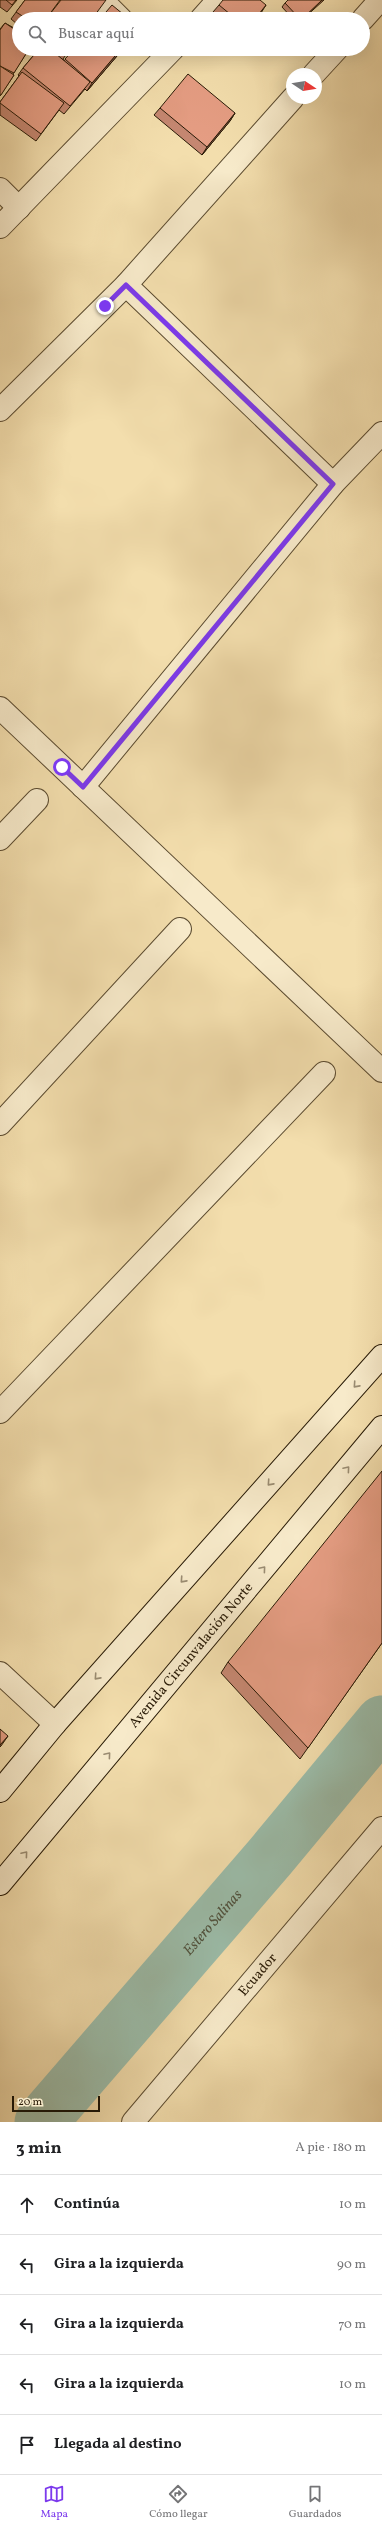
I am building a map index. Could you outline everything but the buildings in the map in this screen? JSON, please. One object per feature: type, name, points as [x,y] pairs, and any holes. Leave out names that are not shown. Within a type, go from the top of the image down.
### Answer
[{"type":"street","points":[[102,0],[114,12]]},
{"type":"street","points":[[207,12],[218,0]]},
{"type":"street","points":[[369,12],[380,0]]},
{"type":"street","points":[[0,227],[160,56]]},
{"type":"street","points":[[320,68],[331,56]]},
{"type":"street","points":[[0,410],[126,285],[288,104]]},
{"type":"street","points":[[0,189],[19,208]]},
{"type":"street","points":[[126,285],[333,484]]},
{"type":"street","points":[[83,787],[333,484],[382,433]]},
{"type":"street","points":[[0,708],[382,1071]]},
{"type":"street","points":[[0,839],[37,800]]},
{"type":"street","points":[[0,1124],[180,929]]},
{"type":"street","points":[[0,1412],[324,1073]]},
{"type":"street","points":[[0,1791],[55,1724],[382,1356]]},
{"type":"street","name":"Avenida Circunvalación Norte","points":[[0,1884],[382,1427]]},
{"type":"street","points":[[0,1673],[55,1724]]},
{"type":"street","name":"Ecuador","points":[[133,2122],[382,1828]]},
{"type":"waterway","name":"Estero Salinas","points":[[41,2122],[270,1857],[382,1722]]},
{"type":"route","points":[[62,767],[83,787],[333,484],[126,285],[105,306]]}]
